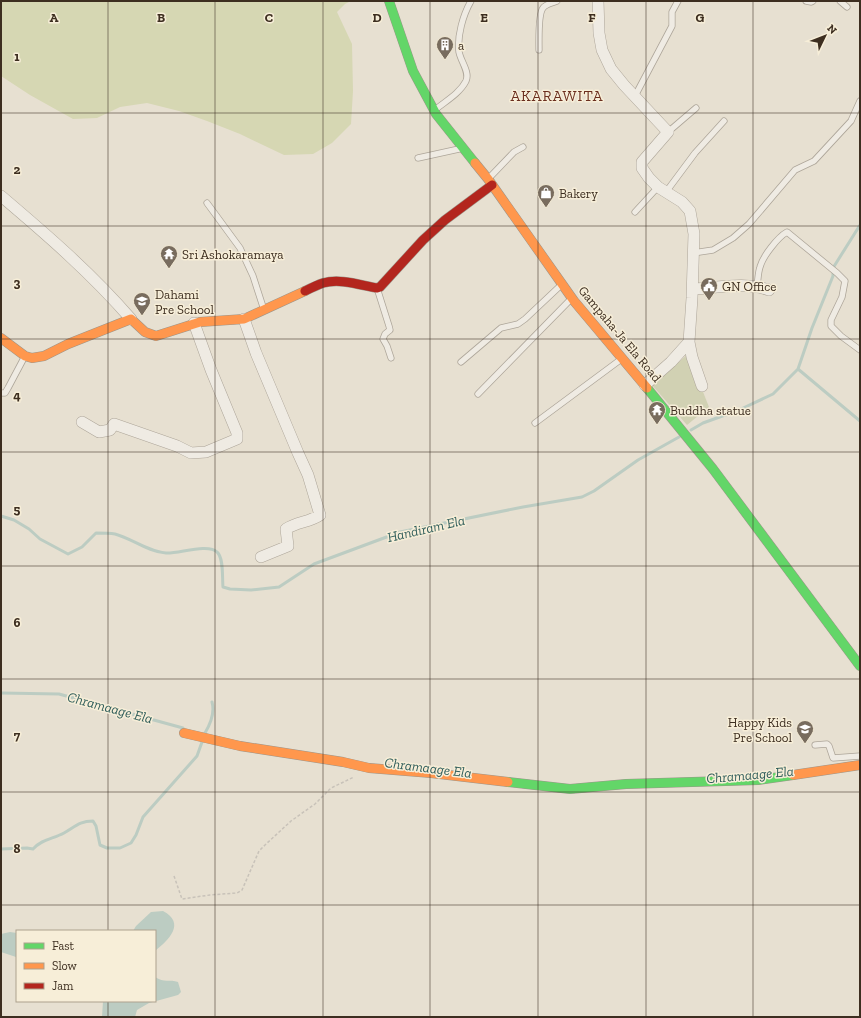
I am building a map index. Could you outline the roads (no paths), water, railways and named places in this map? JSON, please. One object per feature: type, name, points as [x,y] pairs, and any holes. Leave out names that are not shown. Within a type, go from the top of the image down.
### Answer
[{"type":"main road","name":"Gampaha-Ja Ela Road","points":[[389,1],[413,71],[434,110],[490,182],[572,298],[645,384],[713,469],[860,666]]},
{"type":"main road","points":[[1,338],[25,356],[32,358],[44,356],[68,344],[131,319],[149,335],[164,334],[206,321],[244,319],[310,288],[331,282],[377,288],[383,285],[423,240],[490,182]]},
{"type":"main road","points":[[184,733],[240,746],[343,762],[369,768],[430,772],[570,789],[641,784],[758,780],[860,765]]},
{"type":"street","points":[[598,1],[599,32],[602,50],[611,69],[624,86],[668,132],[642,162],[642,168],[662,190],[682,202],[690,211],[694,234],[689,342],[692,357],[702,386]]},
{"type":"street","points":[[1,196],[61,247],[106,290],[131,319]]},
{"type":"street","points":[[692,289],[746,285],[757,286],[769,290]]},
{"type":"street","points":[[244,319],[256,353],[308,475],[320,515],[314,519],[286,529],[288,546],[261,557]]},
{"type":"street","points":[[82,422],[99,432],[110,430],[114,424],[177,446],[190,453],[206,452],[237,439],[237,433],[213,377],[194,324]]},
{"type":"street","points":[[645,384],[671,362],[689,342]]},
{"type":"lane","points":[[434,110],[449,99],[466,81],[467,73],[462,63],[459,51],[460,34],[467,7],[471,1]]},
{"type":"lane","points":[[539,50],[538,33],[541,9],[544,6],[558,1]]},
{"type":"lane","points":[[635,96],[672,26],[672,12],[678,1]]},
{"type":"lane","points":[[806,1],[813,1]]},
{"type":"lane","points":[[840,1],[847,7]]},
{"type":"lane","points":[[693,253],[713,250],[733,238],[748,224],[795,170],[814,161],[851,121],[860,101]]},
{"type":"lane","points":[[668,132],[696,108]]},
{"type":"lane","points":[[635,212],[662,190],[724,121]]},
{"type":"lane","points":[[490,182],[514,152],[523,147]]},
{"type":"lane","points":[[418,158],[463,149]]},
{"type":"lane","points":[[207,204],[240,248],[253,276],[264,310]]},
{"type":"lane","points":[[757,286],[760,266],[766,255],[783,234],[787,232],[845,281],[842,297],[831,320],[831,326],[841,336],[860,350]]},
{"type":"lane","points":[[461,362],[501,328],[518,324],[525,319],[563,284]]},
{"type":"lane","points":[[377,288],[390,330],[385,334],[383,339],[388,346],[391,358]]},
{"type":"lane","points":[[478,394],[572,298]]},
{"type":"lane","points":[[1,393],[5,393],[25,356]]},
{"type":"lane","points":[[535,423],[622,358]]},
{"type":"lane","points":[[814,745],[826,744],[829,746],[831,756],[833,758],[860,756]]},
{"type":"waterway","points":[[798,369],[812,328],[833,276],[833,268],[860,225]]},
{"type":"waterway","name":"Handiram Ela","points":[[691,430],[703,423],[739,410],[773,394],[798,369],[860,421]]},
{"type":"waterway","name":"Handiram Ela","points":[[1,516],[14,520],[29,529],[40,539],[68,554],[82,547],[96,533],[115,534],[146,548],[166,553],[207,548],[217,552],[221,559],[223,587],[230,589],[251,590],[279,587],[314,564],[400,532],[523,507],[582,497],[594,491],[638,460],[679,437]]},
{"type":"waterway","name":"Chramaage Ela","points":[[1,693],[59,694],[183,728]]},
{"type":"waterway","points":[[205,733],[212,718],[212,702]]},
{"type":"waterway","points":[[1,849],[33,849],[40,843],[88,821],[93,821],[96,826],[100,845],[107,848],[120,848],[131,843],[143,817],[197,756],[202,742]]},
{"type":"place","name":"a","points":[[445,60]]},
{"type":"place","name":"Bakery","points":[[546,208]]},
{"type":"place","name":"Sri Ashokaramaya","points":[[169,269]]},
{"type":"place","name":"GN Office","points":[[709,301]]},
{"type":"place","name":"Dahami Pre School","points":[[142,316]]},
{"type":"place","name":"Buddha statue","points":[[657,425]]},
{"type":"place","name":"Happy Kids Pre School","points":[[805,744]]},
{"type":"district","name":"AKARAWITA","points":[[557,96]]}]
